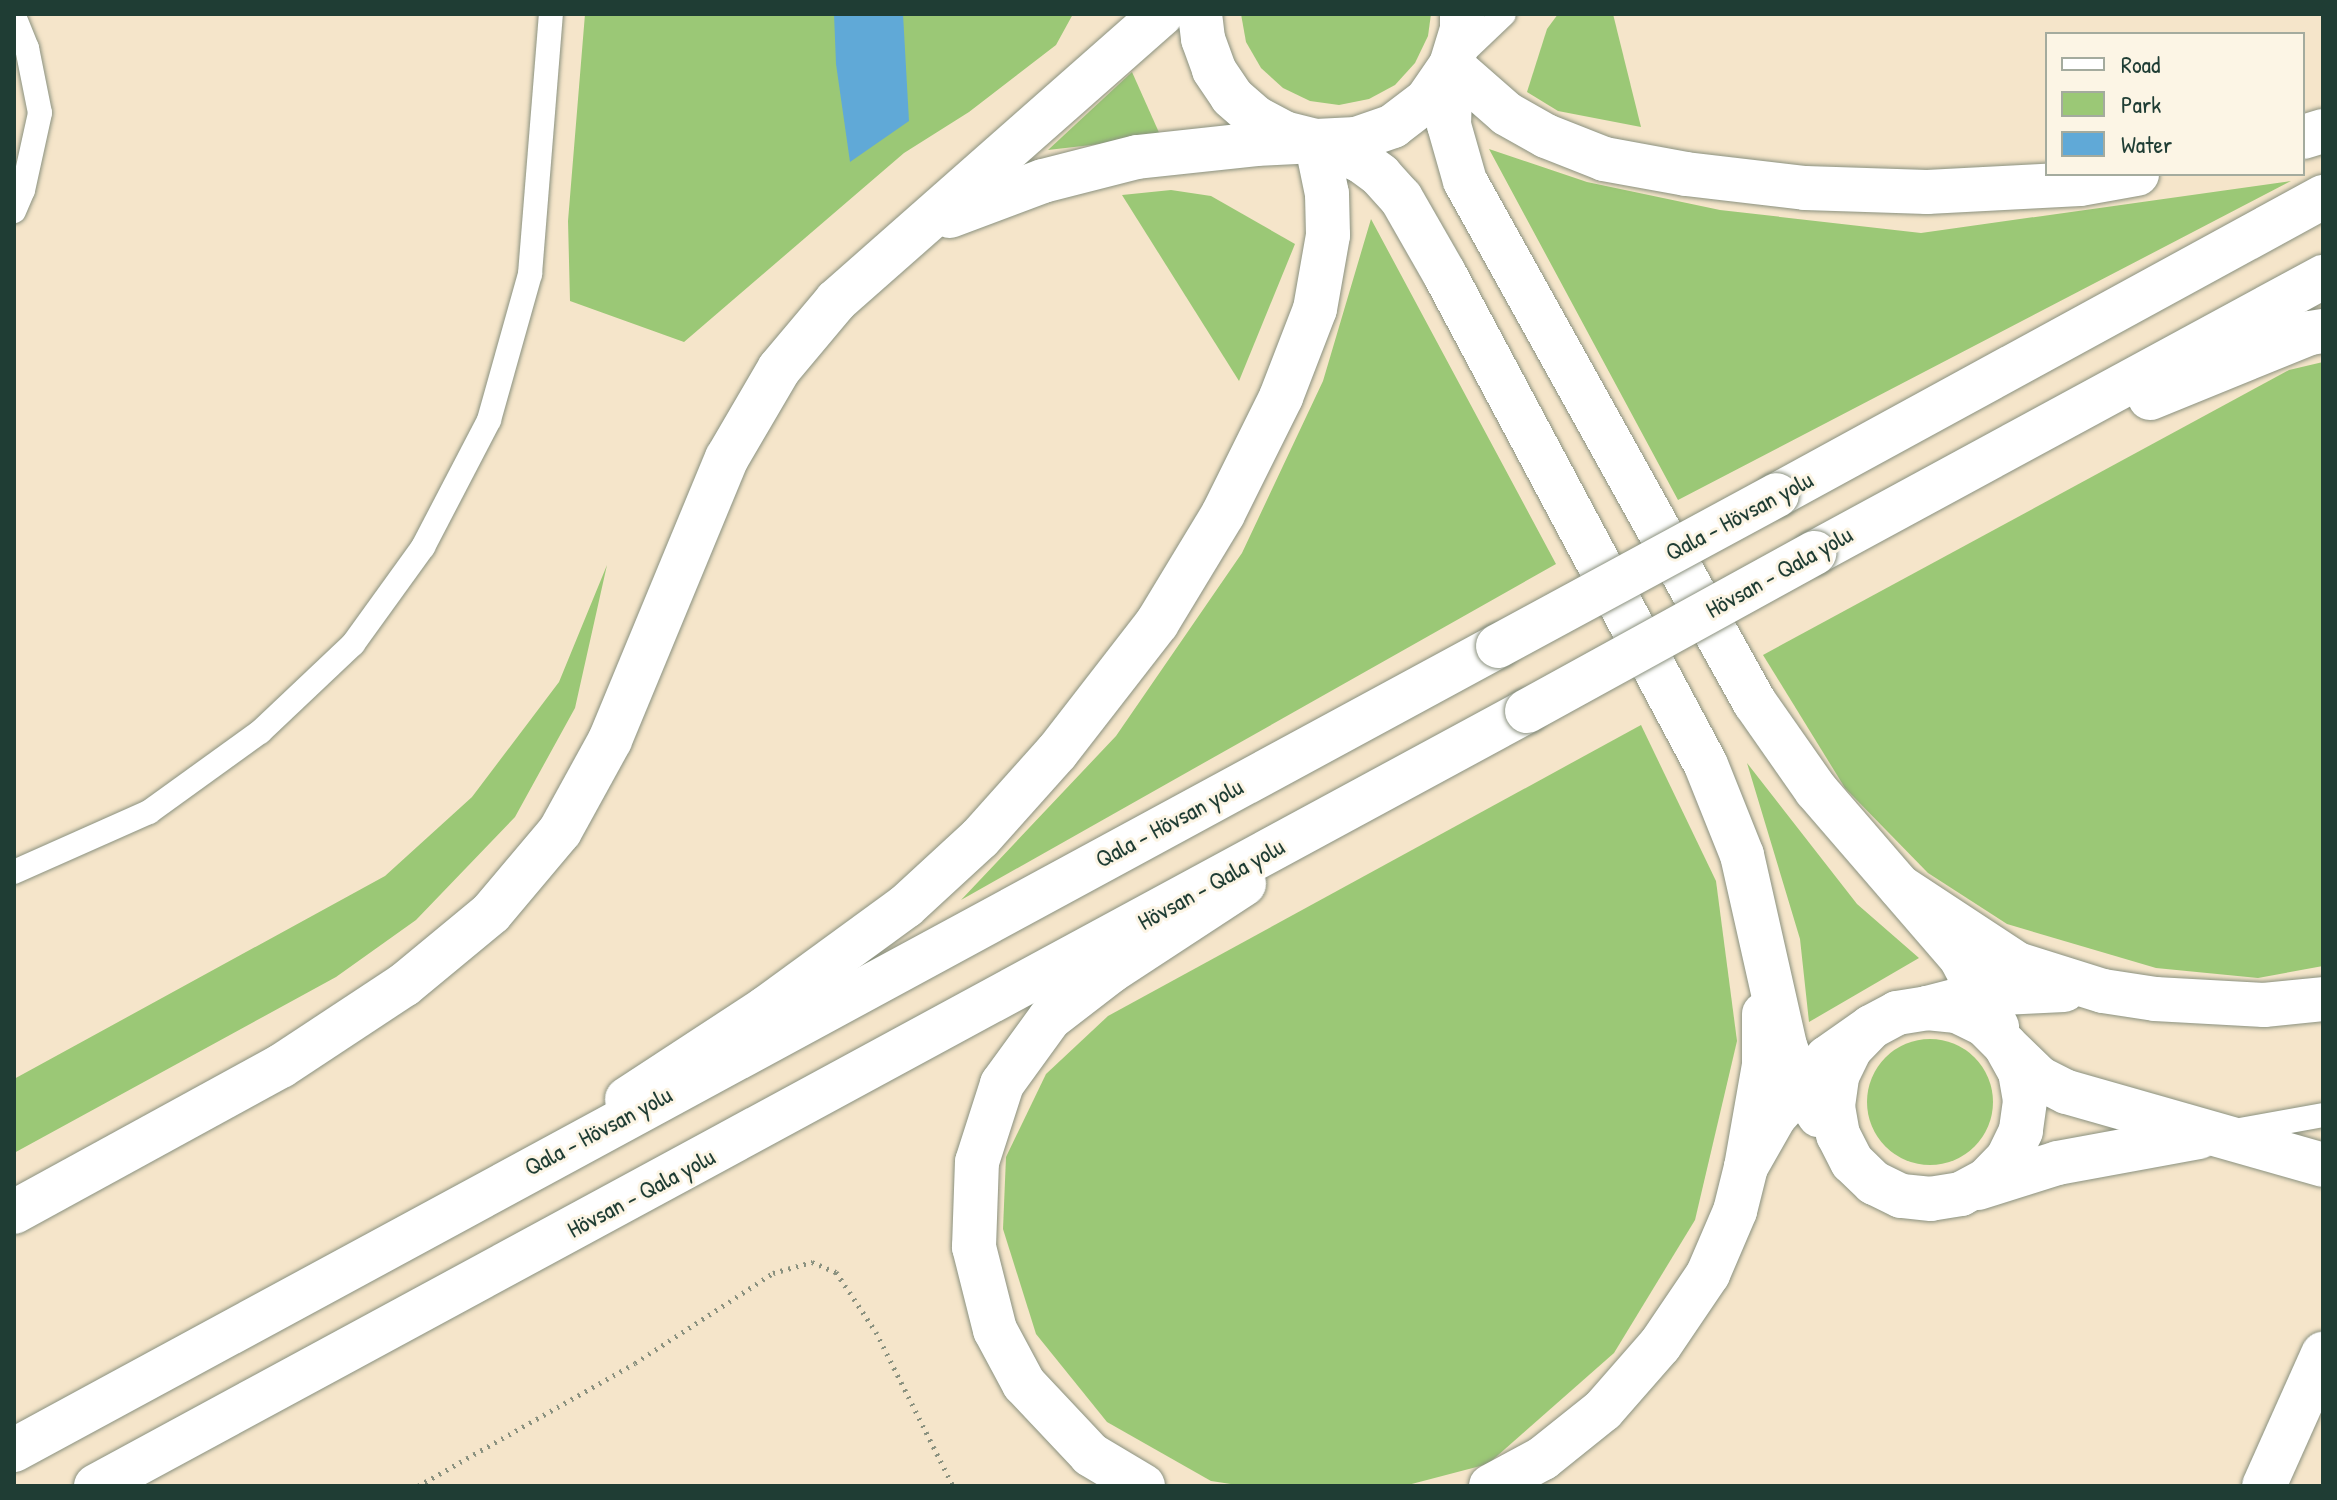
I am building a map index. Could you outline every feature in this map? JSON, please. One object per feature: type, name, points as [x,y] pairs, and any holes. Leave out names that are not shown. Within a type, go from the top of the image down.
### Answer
[{"type":"main road","points":[[14,1212],[281,1066],[404,985],[491,913],[560,831],[610,740],[727,458],[779,369],[836,301],[1162,14]]},
{"type":"main road","points":[[1200,14],[1203,39],[1214,70],[1232,97],[1256,118],[1284,133],[1316,141],[1361,161],[1380,175],[1401,198],[1444,273],[1706,765],[1742,855],[1785,1046],[1800,1086],[1852,1162],[1874,1183],[1901,1196],[1931,1199],[1961,1194],[2058,1163],[2217,1134]]},
{"type":"main road","points":[[1462,14],[1462,30],[1451,65],[1449,125],[1465,181],[1755,703],[1816,790],[1947,939],[1981,994],[2020,1072],[2025,1101],[2021,1131],[2008,1158],[1987,1180],[1961,1194]]},
{"type":"main road","points":[[925,225],[1043,181],[1137,157],[1356,139],[1393,126],[1427,100],[1451,65]]},
{"type":"main road","points":[[1451,65],[1507,114],[1546,136],[1604,159],[1686,174],[1805,188],[1927,192],[2080,184],[2126,176]]},
{"type":"main road","points":[[479,1195],[766,1008],[906,906],[980,838],[1057,752],[1157,623],[1223,514],[1281,397],[1315,309],[1328,235],[1327,194],[1316,141]]},
{"type":"main road","name":"Qala - Hövsan yolu","points":[[14,1450],[2323,197]]},
{"type":"main road","name":"Hövsan - Qala yolu","points":[[96,1486],[1420,770],[2323,277]]},
{"type":"main road","points":[[1905,503],[2139,402],[2310,333],[2323,331]]},
{"type":"main road","points":[[1143,1486],[1091,1455],[1024,1384],[995,1330],[974,1247],[977,1162],[1002,1084],[1050,1018],[1111,971],[1420,770]]},
{"type":"main road","points":[[1900,887],[2017,964],[2103,991],[2155,999],[2264,1005],[2323,999]]},
{"type":"main road","points":[[1491,1486],[1543,1458],[1603,1410],[1660,1345],[1708,1274],[1735,1211],[1746,1167],[1764,1065],[1764,960]]},
{"type":"main road","points":[[1746,1167],[1775,1116],[1827,1058],[1897,1013],[1981,994],[2103,991]]},
{"type":"main road","points":[[1927,1008],[1957,1011],[1984,1024],[2039,1078],[2067,1092],[2323,1165]]},
{"type":"main road","points":[[1852,1162],[1838,1135],[1833,1106],[1837,1076],[1850,1049],[1871,1027]]},
{"type":"main road","points":[[2264,1486],[2323,1354]]},
{"type":"lane","points":[[14,872],[149,812],[260,732],[353,644],[423,547],[489,420],[530,274],[551,14]]},
{"type":"lane","points":[[1451,65],[1504,14]]},
{"type":"lane","points":[[14,16],[27,48],[40,113],[23,190],[14,211]]},
{"type":"lane","points":[[2217,1134],[2323,1115]]},
{"type":"path","points":[[418,1486],[635,1363],[773,1273],[812,1262],[836,1272],[876,1332],[953,1486]]},
{"type":"green space","points":[[585,14],[1073,14],[1056,45],[969,112],[904,153],[684,342],[570,301],[568,221]]},
{"type":"green space","points":[[1241,14],[1431,14],[1428,36],[1415,63],[1395,85],[1369,99],[1339,105],[1310,101],[1283,88],[1261,68],[1246,42]]},
{"type":"green space","points":[[1558,14],[1613,14],[1641,127],[1558,111],[1527,92],[1547,29]]},
{"type":"green space","points":[[1132,72],[1161,137],[1048,150]]},
{"type":"green space","points":[[1489,149],[1587,182],[1720,210],[1921,233],[2291,181],[1678,500]]},
{"type":"green space","points":[[1171,190],[1211,196],[1295,244],[1239,381],[1122,195]]},
{"type":"green space","points":[[1371,219],[1556,564],[961,900],[1116,736],[1242,553],[1323,381]]},
{"type":"green space","points":[[2323,362],[2323,966],[2258,978],[2156,968],[2007,924],[1928,873],[1845,788],[1763,655],[2289,370]]},
{"type":"green space","points":[[607,565],[575,708],[515,817],[416,920],[336,977],[14,1153],[14,1079],[385,876],[472,797],[559,682]]},
{"type":"green space","points":[[1641,725],[1716,881],[1737,1041],[1695,1220],[1614,1353],[1488,1464],[1404,1486],[1244,1486],[1211,1481],[1107,1422],[1036,1334],[1003,1229],[1006,1157],[1046,1074],[1108,1016]]},
{"type":"green space","points":[[1747,763],[1857,904],[1919,958],[1809,1022],[1800,939]]},
{"type":"green space","points":[[1930,1039],[1954,1044],[1975,1057],[1988,1078],[1993,1102],[1988,1126],[1975,1147],[1954,1160],[1930,1165],[1906,1160],[1885,1147],[1872,1126],[1867,1102],[1872,1078],[1885,1057],[1906,1044]]},
{"type":"water","points":[[834,14],[903,14],[909,121],[850,162],[836,64]]}]
